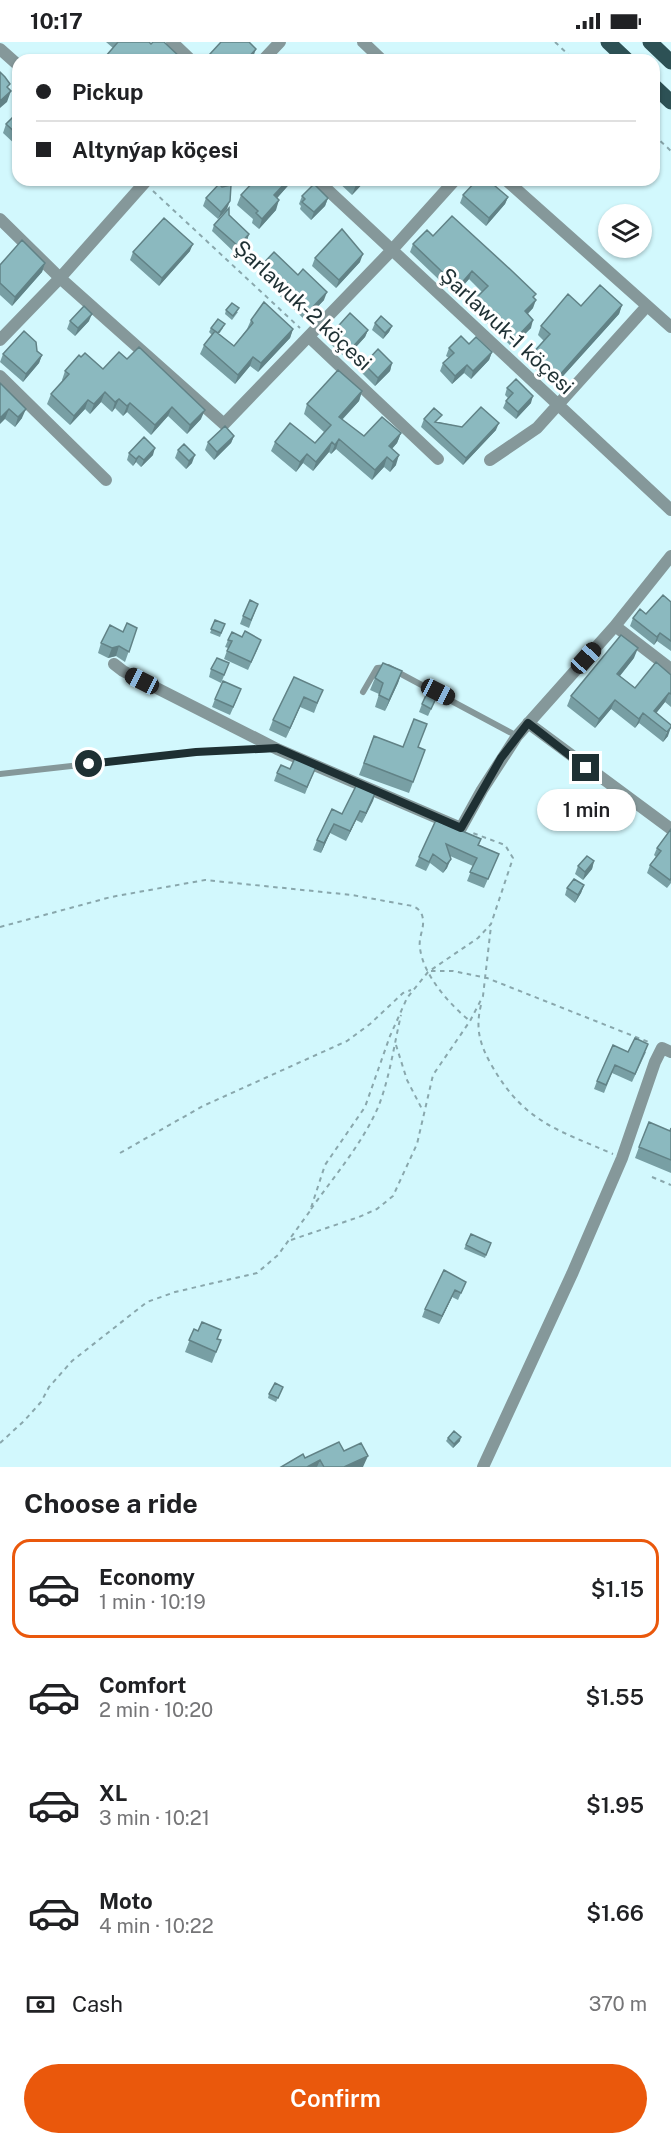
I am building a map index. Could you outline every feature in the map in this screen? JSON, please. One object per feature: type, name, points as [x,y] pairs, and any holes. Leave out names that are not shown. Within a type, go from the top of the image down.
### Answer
[{"type":"main road","points":[[608,42],[621,54]]},
{"type":"main road","points":[[650,42],[671,62]]},
{"type":"main road","points":[[660,92],[671,102]]},
{"type":"street","points":[[172,42],[185,54]]},
{"type":"street","points":[[268,54],[280,42]]},
{"type":"street","points":[[363,42],[376,54]]},
{"type":"street","points":[[0,49],[12,60]]},
{"type":"street","points":[[0,340],[60,278],[142,186]]},
{"type":"street","name":"Şarlawuk-1 köçesi","points":[[323,186],[671,510]]},
{"type":"street","points":[[0,219],[60,278],[224,424],[391,251],[450,186]]},
{"type":"street","points":[[513,186],[671,327]]},
{"type":"street","points":[[490,460],[537,428],[647,306]]},
{"type":"street","name":"Şarlawuk-2 köçesi","points":[[309,337],[438,459]]},
{"type":"street","points":[[0,376],[106,480]]},
{"type":"street","points":[[114,664],[123,671],[277,748],[461,828],[482,790],[517,736],[615,626],[671,555]]},
{"type":"street","points":[[615,626],[671,669]]},
{"type":"street","points":[[528,723],[671,829]]},
{"type":"street","points":[[483,1467],[572,1274],[667,1050]]},
{"type":"lane","points":[[363,692],[377,668],[388,667],[517,736]]},
{"type":"lane","points":[[0,774],[196,752],[277,748]]},
{"type":"path","points":[[555,42],[568,54]]},
{"type":"path","points":[[660,141],[671,151]]},
{"type":"path","name":"Şarlawuk-2 köçesi","points":[[151,186],[309,337]]},
{"type":"path","points":[[461,828],[505,845],[511,852],[512,865],[491,924],[487,978],[477,1028],[479,1039],[501,1083],[522,1108],[546,1125],[622,1158]]},
{"type":"path","points":[[0,927],[78,905],[190,881],[247,883],[352,895],[415,907],[421,913],[423,922],[420,948],[428,972],[459,1012],[470,1021]]},
{"type":"path","points":[[310,1211],[325,1165],[365,1107],[402,1010],[413,989],[428,972],[478,938],[491,924]]},
{"type":"path","points":[[428,972],[453,971],[487,978],[667,1050]]},
{"type":"path","points":[[120,1154],[203,1106],[347,1041],[370,1024],[404,993],[413,989]]},
{"type":"path","points":[[291,1240],[359,1217],[388,1202],[393,1196],[417,1144],[433,1075],[470,1021],[483,996]]},
{"type":"path","points":[[0,1443],[35,1408],[60,1374],[147,1302],[175,1292],[257,1273],[268,1266],[291,1240],[358,1144],[374,1116],[386,1084],[402,1010]]},
{"type":"path","points":[[395,1042],[407,1080],[423,1113]]},
{"type":"path","points":[[652,1177],[671,1185]]},
{"type":"building","points":[[118,42],[149,42],[151,44],[164,42],[177,54],[108,54]]},
{"type":"building","points":[[221,42],[249,42],[256,49],[251,54],[210,54]]},
{"type":"building","points":[[0,72],[10,84],[7,87],[11,91],[0,101]]},
{"type":"building","points":[[12,118],[12,130],[6,124]]},
{"type":"building","points":[[217,186],[231,186],[230,201],[221,212],[206,198]]},
{"type":"building","points":[[249,186],[282,186],[274,195],[279,200],[262,219],[256,213],[258,211],[241,195]]},
{"type":"building","points":[[312,186],[316,186],[328,198],[314,212],[302,202],[305,199],[302,196]]},
{"type":"building","points":[[471,186],[495,186],[508,197],[489,218],[463,195]]},
{"type":"building","points":[[229,208],[229,215],[249,234],[238,246],[214,225]]},
{"type":"building","points":[[452,216],[536,294],[533,297],[536,300],[525,311],[533,320],[515,339],[474,300],[488,286],[472,271],[458,287],[413,244],[427,230],[433,236]]},
{"type":"building","points":[[164,218],[193,244],[162,278],[133,252]]},
{"type":"building","points":[[342,229],[363,254],[339,280],[315,258]]},
{"type":"building","points":[[22,240],[45,263],[15,297],[0,283],[0,265]]},
{"type":"building","points":[[274,252],[298,275],[303,269],[327,292],[308,312],[260,267]]},
{"type":"building","points":[[600,285],[622,305],[557,378],[531,355],[550,334],[541,326],[568,294],[581,306]]},
{"type":"building","points":[[264,302],[293,329],[261,363],[253,357],[238,375],[204,345],[215,331],[234,346],[253,323],[251,320]]},
{"type":"building","points":[[232,303],[239,308],[233,316],[226,310]]},
{"type":"building","points":[[84,306],[92,314],[78,328],[70,321]]},
{"type":"building","points":[[350,313],[368,330],[349,351],[331,334]]},
{"type":"building","points":[[381,316],[392,326],[385,333],[375,323]]},
{"type":"building","points":[[218,319],[225,324],[218,333],[211,328]]},
{"type":"building","points":[[24,331],[36,342],[37,351],[42,355],[26,374],[3,354]]},
{"type":"building","points":[[461,336],[469,344],[476,337],[492,352],[473,371],[467,365],[455,376],[443,363],[454,353],[449,348]]},
{"type":"building","points":[[139,347],[205,410],[190,425],[172,407],[155,425],[130,403],[127,406],[119,399],[115,402],[105,392],[94,404],[88,400],[74,416],[51,394],[69,374],[65,371],[79,355],[81,357],[85,353],[103,369],[119,352],[127,359]]},
{"type":"building","points":[[378,349],[392,363],[378,378],[364,364]]},
{"type":"building","points":[[338,370],[362,391],[339,417],[364,436],[382,417],[401,433],[389,446],[399,455],[393,462],[387,457],[375,470],[339,439],[335,445],[332,442],[316,462],[307,454],[300,462],[275,442],[290,423],[315,443],[331,425],[307,404]]},
{"type":"building","points":[[516,379],[533,396],[518,412],[506,401],[513,393],[507,388]]},
{"type":"building","points":[[0,383],[26,409],[18,417],[9,409],[0,418]]},
{"type":"building","points":[[481,407],[499,423],[466,458],[424,419],[434,408],[442,415],[435,422],[462,427]]},
{"type":"building","points":[[225,426],[234,436],[217,452],[208,442]]},
{"type":"building","points":[[144,437],[155,448],[144,460],[139,456],[136,459],[129,453]]},
{"type":"building","points":[[184,444],[195,455],[189,461],[178,450]]},
{"type":"building","points":[[663,595],[671,602],[671,641],[660,633],[657,637],[633,618],[640,609],[646,614]]},
{"type":"building","points":[[250,600],[258,604],[251,620],[243,616]]},
{"type":"building","points":[[215,620],[225,624],[221,633],[211,629]]},
{"type":"building","points":[[127,623],[137,628],[129,652],[119,646],[112,648],[101,643],[110,625],[123,632]]},
{"type":"building","points":[[245,631],[261,640],[251,662],[227,651],[232,641],[228,640],[232,632],[242,637]]},
{"type":"building","points":[[621,635],[638,648],[617,674],[635,688],[656,662],[671,675],[671,694],[669,693],[654,711],[671,725],[667,732],[643,713],[639,719],[615,700],[599,719],[571,696]]},
{"type":"building","points":[[217,658],[229,663],[224,675],[211,669]]},
{"type":"building","points":[[383,663],[402,671],[389,700],[379,695],[383,683],[375,678]]},
{"type":"building","points":[[294,677],[323,690],[317,703],[304,697],[290,728],[273,720]]},
{"type":"building","points":[[223,681],[241,689],[233,707],[215,699]]},
{"type":"building","points":[[429,689],[438,694],[431,709],[422,704]]},
{"type":"building","points":[[414,719],[427,724],[418,747],[425,750],[413,782],[364,763],[374,736],[403,747]]},
{"type":"building","points":[[295,758],[316,767],[307,787],[277,773],[281,765],[290,769]]},
{"type":"building","points":[[358,782],[376,791],[366,813],[360,811],[350,831],[334,824],[324,843],[317,840],[332,809],[342,814]]},
{"type":"building","points":[[436,820],[481,839],[478,845],[499,854],[488,879],[470,872],[477,858],[446,844],[451,859],[447,864],[433,854],[429,862],[419,857]]},
{"type":"building","points":[[671,829],[670,880],[650,865],[661,851],[657,848]]},
{"type":"building","points":[[587,856],[594,861],[585,872],[578,866]]},
{"type":"building","points":[[574,879],[584,885],[578,895],[567,888]]},
{"type":"building","points":[[635,1038],[648,1044],[635,1074],[615,1065],[606,1085],[597,1081],[613,1045],[628,1052]]},
{"type":"building","points":[[649,1122],[670,1131],[671,1128],[671,1160],[639,1147]]},
{"type":"building","points":[[471,1234],[491,1243],[486,1255],[466,1245]]},
{"type":"building","points":[[444,1270],[466,1282],[461,1293],[455,1290],[442,1316],[425,1309]]},
{"type":"building","points":[[202,1322],[221,1330],[217,1339],[221,1340],[216,1352],[189,1340],[194,1329],[198,1331]]},
{"type":"building","points":[[275,1383],[283,1387],[278,1398],[269,1394]]},
{"type":"building","points":[[454,1431],[461,1437],[454,1444],[448,1438]]},
{"type":"building","points":[[339,1442],[344,1451],[361,1443],[368,1456],[344,1467],[324,1467],[320,1460],[307,1467],[281,1467],[303,1454],[305,1458]]},
{"type":"route","points":[[89,764],[196,752],[277,748],[461,828],[501,758],[528,723],[586,768]]}]
